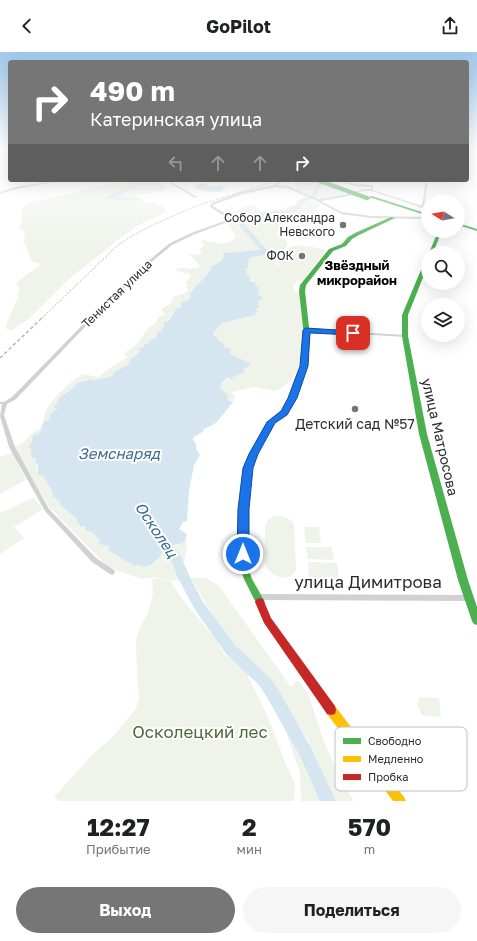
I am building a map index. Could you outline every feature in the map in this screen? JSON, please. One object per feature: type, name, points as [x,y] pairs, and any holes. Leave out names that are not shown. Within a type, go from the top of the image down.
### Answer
[{"type":"main road","points":[[328,183],[371,195]]},
{"type":"main road","points":[[335,183],[371,195],[421,215]]},
{"type":"main road","points":[[344,727],[267,620],[258,597],[248,579],[243,564],[244,509],[248,468],[253,454],[271,422],[284,413],[292,398],[304,366],[306,330],[302,291],[306,282],[331,250],[344,245],[350,238],[357,234],[393,218]]},
{"type":"main road","points":[[465,229],[477,232]]},
{"type":"main road","name":"улица Матросова","points":[[421,277],[406,315],[406,336],[423,434],[473,598],[477,621]]},
{"type":"main road","points":[[392,791],[400,801]]},
{"type":"street","points":[[0,193],[16,188],[46,183]]},
{"type":"street","points":[[171,183],[196,197]]},
{"type":"street","points":[[275,186],[279,183]]},
{"type":"street","points":[[348,183],[354,185],[372,186],[371,195]]},
{"type":"street","points":[[424,194],[426,183]]},
{"type":"street","points":[[275,186],[287,187],[319,200],[341,213],[354,216],[393,218],[410,216],[412,212],[421,211]]},
{"type":"street","name":"Тенистая улица","points":[[2,403],[14,398],[105,304],[171,244],[192,234],[229,220],[210,205],[242,193],[275,186]]},
{"type":"street","points":[[319,200],[349,195],[363,190],[371,195],[421,207]]},
{"type":"street","points":[[403,217],[421,217]]},
{"type":"street","points":[[306,330],[406,336]]},
{"type":"street","points":[[2,403],[2,415],[12,447],[47,510],[94,560],[112,572]]},
{"type":"street","name":"улица Димитрова","points":[[258,597],[473,598]]},
{"type":"green space","points":[[121,183],[161,183],[167,188],[164,191],[133,196],[142,198],[144,203],[154,202],[165,208],[166,212],[137,226],[119,239],[69,279],[29,319],[12,330],[6,329],[7,322],[19,295],[17,295],[20,289],[17,284],[18,281],[42,264],[32,262],[24,242],[25,233],[19,228],[22,222],[22,208],[31,202],[80,192],[93,187]]},
{"type":"green space","points":[[294,183],[319,183],[347,194],[318,198],[298,190],[297,187],[293,187]]},
{"type":"green space","points":[[305,197],[321,204],[314,212],[310,214],[281,221],[278,224],[293,227],[299,226],[296,230],[298,233],[283,235],[280,237],[286,240],[288,246],[277,253],[276,259],[274,260],[276,262],[274,263],[280,266],[276,260],[281,253],[292,247],[305,246],[326,250],[300,282],[294,278],[297,281],[293,287],[295,292],[300,293],[304,334],[301,362],[296,374],[287,384],[275,391],[254,387],[232,392],[235,396],[233,402],[227,400],[225,392],[220,388],[227,380],[245,372],[243,369],[249,366],[230,353],[230,349],[223,347],[213,333],[222,323],[255,315],[259,301],[263,299],[254,294],[257,287],[254,284],[255,282],[249,281],[251,278],[246,274],[245,270],[248,266],[249,258],[264,255],[267,250],[238,252],[223,256],[218,263],[211,268],[207,277],[191,290],[191,296],[170,317],[164,326],[163,331],[157,332],[152,341],[139,353],[132,357],[129,364],[114,372],[112,376],[78,382],[73,388],[59,398],[56,405],[58,408],[49,415],[50,419],[43,423],[52,401],[63,389],[82,374],[99,377],[108,369],[128,357],[124,355],[125,352],[138,343],[149,327],[155,324],[159,316],[165,316],[161,309],[171,303],[174,296],[184,294],[188,289],[188,285],[185,283],[191,277],[190,274],[180,272],[175,269],[191,269],[200,266],[189,254],[199,255],[202,252],[199,249],[205,245],[201,242],[202,240],[222,244],[234,240],[236,235],[230,229],[228,224],[231,221],[227,214],[253,204],[262,212],[281,209],[297,204],[295,201]]},
{"type":"green space","points":[[41,427],[43,428],[32,442],[38,475],[43,476],[52,491],[53,497],[60,501],[60,505],[76,518],[81,527],[86,526],[89,532],[93,533],[109,546],[108,550],[134,566],[139,565],[144,567],[157,562],[165,548],[177,546],[186,539],[187,545],[184,563],[188,579],[172,581],[156,577],[141,579],[108,567],[49,507],[14,447],[24,442],[32,433]]},
{"type":"green space","points":[[13,453],[26,480],[0,494],[0,457]]},
{"type":"green space","points":[[33,498],[43,509],[14,527],[24,538],[0,554],[0,513]]},
{"type":"green space","points":[[275,516],[286,517],[294,524],[296,570],[289,577],[284,578],[275,575],[267,569],[265,564],[265,526],[268,520]]},
{"type":"green space","points":[[304,527],[319,527],[321,543],[306,543]]},
{"type":"green space","points":[[306,547],[332,547],[334,560],[308,559]]},
{"type":"green space","points":[[308,562],[337,563],[339,579],[309,578]]},
{"type":"green space","name":"Осколецкий лес","points":[[157,578],[170,581],[183,600],[213,636],[225,655],[238,664],[247,674],[271,724],[284,760],[295,784],[294,801],[59,801],[54,797],[93,754],[111,739],[136,709],[139,698],[136,640],[139,630],[147,615],[153,594],[152,580]]},
{"type":"green space","points":[[191,578],[206,578],[219,586],[291,687],[298,680],[308,693],[324,742],[335,766],[335,791],[348,791],[354,801],[335,801],[321,777],[308,740],[279,697],[218,624]]},
{"type":"green space","points":[[420,697],[439,698],[441,717],[422,715],[417,704]]},
{"type":"green space","points":[[284,726],[314,780],[321,801],[301,801],[300,773]]},
{"type":"water","points":[[205,183],[210,187],[219,185],[228,187],[222,189],[223,191],[211,192],[199,190],[193,186]]},
{"type":"water","points":[[130,185],[137,186],[116,197],[139,200],[101,199],[110,196],[109,194],[129,188]]},
{"type":"water","name":"Земснаряд","points":[[268,250],[264,255],[249,258],[248,267],[245,269],[246,274],[251,278],[249,281],[256,283],[255,285],[259,288],[259,294],[255,294],[261,296],[263,299],[259,301],[258,305],[260,306],[256,309],[258,312],[255,313],[255,315],[222,323],[213,333],[218,340],[224,344],[224,347],[230,349],[230,353],[237,358],[250,363],[250,366],[243,369],[245,372],[233,377],[232,379],[227,378],[222,383],[220,388],[228,395],[227,400],[233,402],[217,422],[203,429],[204,431],[193,439],[200,455],[194,465],[189,491],[187,521],[183,522],[179,529],[187,534],[186,538],[181,543],[165,548],[159,558],[152,564],[144,567],[139,565],[134,566],[108,550],[109,546],[99,544],[100,540],[93,533],[85,530],[86,526],[81,527],[76,518],[60,505],[60,501],[53,497],[52,491],[43,476],[38,475],[38,467],[35,461],[36,459],[32,457],[30,450],[32,448],[28,447],[32,442],[33,436],[39,433],[43,428],[41,427],[43,423],[50,419],[49,415],[58,408],[55,408],[53,405],[56,405],[59,398],[73,388],[78,382],[89,380],[90,377],[91,380],[96,380],[112,376],[114,372],[129,364],[132,358],[141,351],[138,349],[139,348],[143,348],[144,345],[151,342],[148,341],[156,337],[157,332],[163,331],[161,328],[164,327],[164,323],[168,321],[177,308],[181,307],[181,302],[187,301],[194,288],[209,272],[210,267],[221,260],[224,253]]},
{"type":"waterway","name":"Осколец","points":[[254,253],[264,250],[242,225],[246,219],[267,213],[288,212],[297,207],[302,201],[315,195],[316,190],[323,183]]},
{"type":"waterway","name":"Осколец","points":[[161,538],[177,560],[183,576],[199,606],[231,650],[265,682],[273,694],[305,751],[328,801]]},
{"type":"railway","points":[[42,318],[118,245],[137,233],[196,206],[270,183]]},
{"type":"railway","points":[[0,358],[43,317]]},
{"type":"traffic: fast","points":[[325,183],[367,198]]},
{"type":"traffic: fast","points":[[367,198],[372,197],[421,213]]},
{"type":"traffic: fast","points":[[260,602],[248,579],[243,564],[244,509],[248,468],[253,454],[271,422],[284,413],[292,398],[304,366],[307,336],[302,291],[303,285],[331,250],[344,245],[350,238],[357,234],[393,218]]},
{"type":"traffic: fast","points":[[465,226],[477,230]]},
{"type":"traffic: fast","points":[[434,246],[437,238]]},
{"type":"traffic: fast","points":[[421,276],[405,315],[405,336],[423,434],[463,580],[477,621]]},
{"type":"traffic: slow","points":[[331,710],[344,727]]},
{"type":"traffic: slow","points":[[392,791],[400,801]]},
{"type":"traffic: jam","points":[[260,602],[267,620],[331,710]]},
{"type":"place","name":"Собор Александра Невского","points":[[343,225]]},
{"type":"place","name":"ФОК","points":[[302,256]]},
{"type":"place","name":"Детский сад №57","points":[[355,409]]},
{"type":"district","name":"Звёздный микрорайон","points":[[357,272]]},
{"type":"route","points":[[243,554],[245,488],[248,468],[253,454],[267,432],[271,422],[284,413],[292,398],[304,366],[307,336],[306,330],[353,333]]}]
